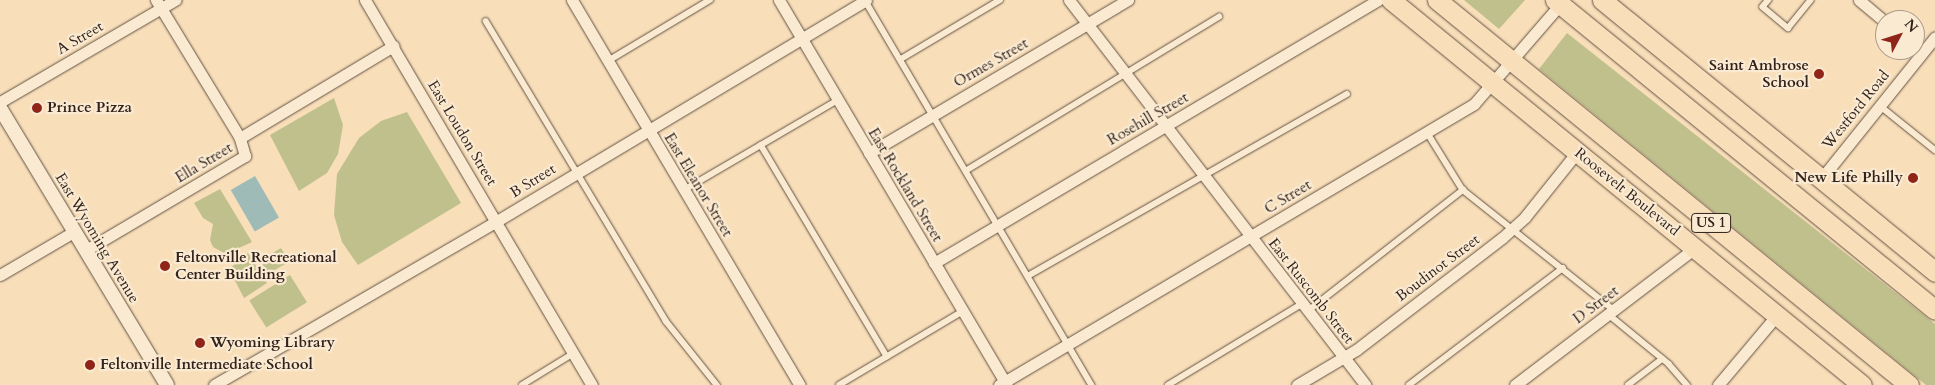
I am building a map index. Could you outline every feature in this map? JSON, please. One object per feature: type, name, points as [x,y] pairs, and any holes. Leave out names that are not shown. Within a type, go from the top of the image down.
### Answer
[{"type":"highway","name":"Roosevelt Boulevard","points":[[1391,0],[1862,385]]},
{"type":"highway","name":"Roosevelt Boulevard","points":[[1437,0],[1909,385]]},
{"type":"highway","points":[[1602,0],[1935,272]]},
{"type":"highway","points":[[1559,1],[1935,310]]},
{"type":"street","name":"A Street","points":[[0,102],[159,4],[175,0]]},
{"type":"street","name":"East Loudon Street","points":[[365,0],[592,385]]},
{"type":"street","name":"East Eleanor Street","points":[[572,0],[800,385]]},
{"type":"street","name":"East Rockland Street","points":[[779,0],[963,311],[1003,384]]},
{"type":"street","name":"B Street","points":[[214,385],[497,221],[866,0]]},
{"type":"street","name":"East Ruscomb Street","points":[[1069,0],[1164,127],[1365,385]]},
{"type":"street","name":"Ormes Street","points":[[869,153],[1128,0]]},
{"type":"street","name":"Rosehill Street","points":[[934,262],[1378,0]]},
{"type":"street","name":"C Street","points":[[1003,384],[1474,104],[1512,61],[1559,1]]},
{"type":"street","points":[[1865,2],[1875,12]]},
{"type":"street","points":[[159,4],[240,138]]},
{"type":"street","name":"Ella Street","points":[[86,250],[245,156],[240,138],[393,46]]},
{"type":"street","name":"Westford Road","points":[[1821,179],[1912,60]]},
{"type":"street","name":"East Wyoming Avenue","points":[[0,108],[167,385]]},
{"type":"street","name":"Boudinot Street","points":[[1297,385],[1344,358],[1514,228],[1577,152]]},
{"type":"street","points":[[0,275],[74,231]]},
{"type":"street","name":"D Street","points":[[1515,385],[1695,248]]},
{"type":"street","points":[[1718,385],[1777,315]]},
{"type":"lane","points":[[608,61],[710,0]]},
{"type":"lane","points":[[866,0],[1092,385]]},
{"type":"lane","points":[[901,59],[1000,0]]},
{"type":"lane","points":[[1769,0],[1763,7],[1788,28],[1811,0]]},
{"type":"lane","points":[[966,170],[1219,17]]},
{"type":"lane","points":[[486,21],[666,322],[717,385]]},
{"type":"lane","points":[[1028,276],[1347,94]]},
{"type":"lane","points":[[684,190],[838,100]]},
{"type":"lane","points":[[1879,104],[1935,150]]},
{"type":"lane","points":[[1427,132],[1463,190],[1563,268],[1662,359],[1687,385]]},
{"type":"lane","points":[[761,145],[887,356]]},
{"type":"lane","points":[[1168,385],[1305,308],[1463,190]]},
{"type":"lane","points":[[1409,385],[1563,268]]},
{"type":"lane","points":[[839,385],[963,311]]},
{"type":"lane","points":[[522,385],[574,353]]},
{"type":"lane","points":[[1628,385],[1662,359]]},
{"type":"green space","points":[[1464,0],[1525,0],[1499,29]]},
{"type":"green space","points":[[1567,33],[1935,324],[1935,385],[1926,385],[1539,69]]},
{"type":"green space","points":[[334,98],[343,125],[338,154],[327,173],[299,191],[270,135]]},
{"type":"green space","points":[[407,112],[461,203],[358,265],[342,242],[334,215],[337,174],[359,138],[381,121]]},
{"type":"green space","points":[[220,189],[252,242],[226,254],[213,247],[210,240],[213,224],[203,218],[194,203]]},
{"type":"green space","points":[[281,248],[289,262],[268,274],[260,260]]},
{"type":"green space","points":[[248,253],[267,283],[244,298],[229,269]]},
{"type":"green space","points":[[290,275],[307,302],[266,328],[249,300]]},
{"type":"water","points":[[255,176],[279,218],[255,232],[231,190]]},
{"type":"place","name":"Saint Ambrose School","points":[[1819,74]]},
{"type":"place","name":"Prince Pizza","points":[[37,108]]},
{"type":"place","name":"New Life Philly","points":[[1913,178]]},
{"type":"place","name":"Feltonville Recreational Center Building","points":[[165,266]]},
{"type":"place","name":"Wyoming Library","points":[[200,343]]},
{"type":"place","name":"Feltonville Intermediate School","points":[[90,365]]}]
